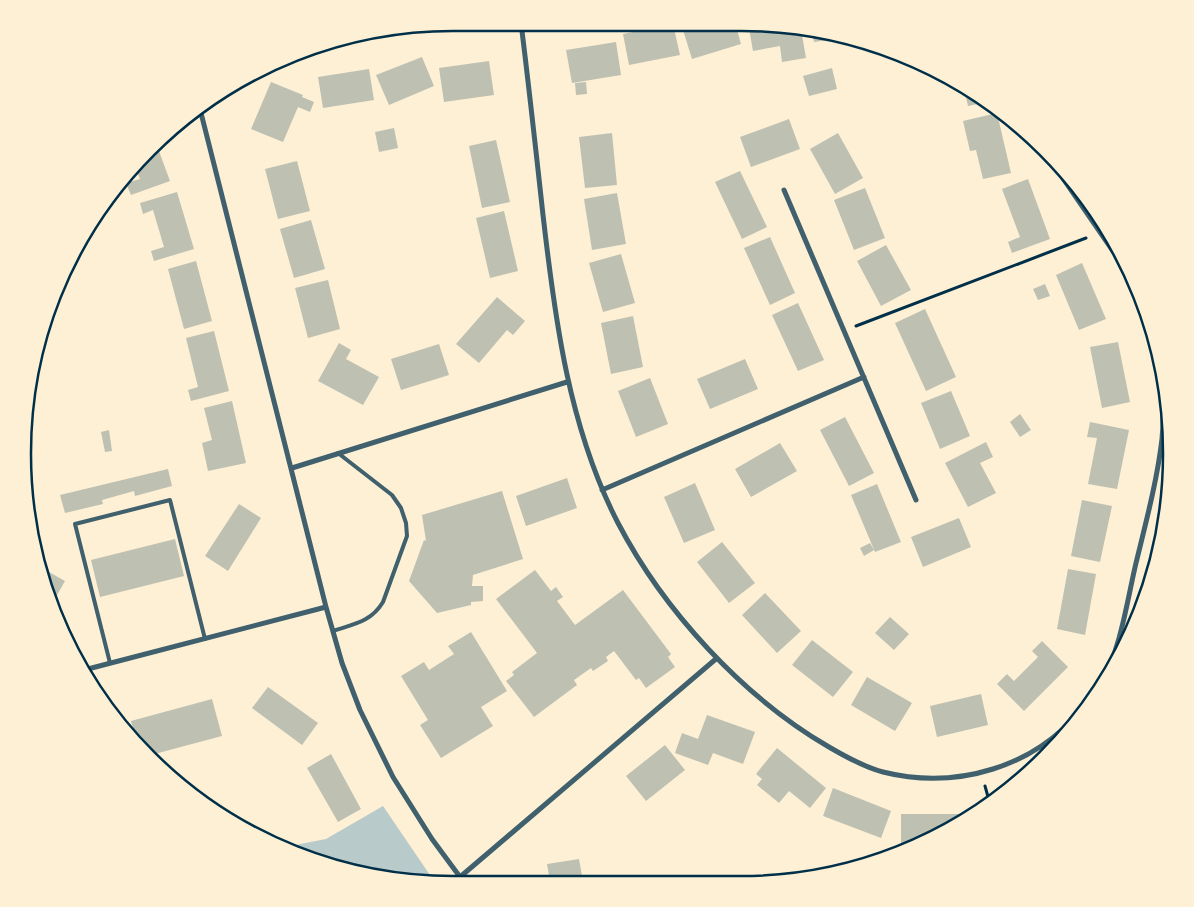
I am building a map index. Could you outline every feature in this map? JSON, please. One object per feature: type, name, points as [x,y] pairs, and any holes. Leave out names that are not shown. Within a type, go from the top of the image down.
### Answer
[{"type":"street","points":[[522,31],[552,294],[567,382],[602,490],[643,566],[675,610],[717,658],[766,703],[810,736],[847,757],[880,771],[915,778],[946,778],[990,770],[1009,764],[1039,749],[1050,740]]},
{"type":"street","points":[[202,115],[326,607],[342,663],[360,710],[393,777],[429,833],[460,876]]},
{"type":"street","points":[[784,190],[916,500]]},
{"type":"street","points":[[1070,190],[1093,220]]},
{"type":"street","points":[[602,490],[864,377]]},
{"type":"street","points":[[292,468],[337,452],[567,382]]},
{"type":"street","points":[[1117,643],[1151,502],[1162,438],[1162,426]]},
{"type":"street","points":[[90,668],[326,607]]},
{"type":"street","points":[[465,876],[717,658]]},
{"type":"lane","points":[[333,631],[362,622],[370,618],[379,609],[407,536],[406,524],[401,508],[392,495],[337,452]]},
{"type":"lane","points":[[110,663],[75,524],[170,500],[205,639]]},
{"type":"path","points":[[861,324],[1100,233]]},
{"type":"shaded area","points":[[383,806],[430,875],[371,868],[295,845],[326,839]]},
{"type":"building","points":[[638,31],[675,31],[680,55],[629,65],[623,34]]},
{"type":"building","points":[[683,31],[737,31],[741,44],[692,59]]},
{"type":"building","points":[[749,31],[796,35],[802,36],[806,58],[782,62],[780,46],[753,51]]},
{"type":"building","points":[[813,38],[827,40],[814,42]]},
{"type":"building","points":[[616,42],[621,75],[572,83],[566,50]]},
{"type":"building","points":[[422,57],[434,86],[389,105],[376,75]]},
{"type":"building","points":[[489,61],[494,95],[444,102],[439,68]]},
{"type":"building","points":[[832,68],[837,89],[809,96],[803,76]]},
{"type":"building","points":[[369,69],[374,100],[323,108],[318,77]]},
{"type":"building","points":[[271,82],[303,95],[302,97],[314,102],[310,112],[298,107],[283,142],[251,129]]},
{"type":"building","points":[[586,82],[587,94],[576,95],[575,83]]},
{"type":"building","points":[[966,96],[978,104],[968,106]]},
{"type":"building","points":[[992,114],[998,119],[1011,173],[983,179],[976,150],[970,151],[963,121]]},
{"type":"building","points":[[789,119],[800,149],[751,167],[740,137]]},
{"type":"building","points":[[394,128],[398,148],[379,152],[375,132]]},
{"type":"building","points":[[612,133],[617,185],[585,188],[579,137]]},
{"type":"building","points":[[838,133],[863,178],[835,194],[810,149]]},
{"type":"building","points":[[496,140],[510,202],[482,208],[469,146]]},
{"type":"building","points":[[159,151],[170,181],[131,195],[127,186],[131,182],[140,179],[138,173]]},
{"type":"building","points":[[297,161],[310,211],[278,219],[265,169]]},
{"type":"building","points":[[740,171],[767,227],[742,239],[715,182]]},
{"type":"building","points":[[1028,179],[1050,239],[1012,253],[1008,242],[1020,237],[1002,189]]},
{"type":"building","points":[[865,188],[885,238],[854,250],[834,200]]},
{"type":"building","points":[[177,192],[194,249],[154,261],[151,251],[164,247],[153,210],[143,214],[140,203]]},
{"type":"building","points":[[617,193],[626,244],[592,250],[584,199]]},
{"type":"building","points":[[504,211],[518,271],[490,278],[476,218]]},
{"type":"building","points":[[311,220],[325,269],[294,278],[280,229]]},
{"type":"building","points":[[770,237],[795,293],[770,305],[744,248]]},
{"type":"building","points":[[886,245],[911,290],[881,306],[857,261]]},
{"type":"building","points":[[621,254],[635,303],[603,312],[589,263]]},
{"type":"building","points":[[196,261],[212,321],[184,329],[168,269]]},
{"type":"building","points":[[1082,263],[1106,319],[1079,330],[1056,275]]},
{"type":"building","points":[[328,280],[340,329],[308,338],[295,288]]},
{"type":"building","points":[[1045,284],[1050,296],[1038,300],[1033,289]]},
{"type":"building","points":[[497,297],[525,321],[513,335],[507,330],[479,363],[456,344]]},
{"type":"building","points":[[798,303],[824,360],[798,371],[772,315]]},
{"type":"building","points":[[925,309],[956,377],[926,391],[895,323]]},
{"type":"building","points":[[633,316],[643,367],[611,374],[601,323]]},
{"type":"building","points":[[214,331],[229,391],[191,401],[188,390],[198,387],[186,338]]},
{"type":"building","points":[[1118,342],[1130,402],[1102,408],[1090,347]]},
{"type":"building","points":[[339,343],[351,350],[346,359],[379,377],[363,405],[318,381]]},
{"type":"building","points":[[439,344],[449,375],[401,390],[391,359]]},
{"type":"building","points":[[745,359],[758,389],[710,409],[697,379]]},
{"type":"building","points":[[650,378],[668,424],[636,437],[618,391]]},
{"type":"building","points":[[951,391],[970,436],[940,449],[921,403]]},
{"type":"building","points":[[232,401],[246,463],[208,471],[202,443],[212,440],[204,408]]},
{"type":"building","points":[[1020,414],[1031,430],[1020,437],[1010,422]]},
{"type":"building","points":[[845,417],[874,473],[849,486],[820,430]]},
{"type":"building","points":[[1090,422],[1129,430],[1117,489],[1088,484],[1097,438],[1087,437]]},
{"type":"building","points":[[109,430],[112,451],[105,452],[101,432]]},
{"type":"building","points":[[986,442],[993,457],[980,463],[996,493],[968,507],[945,463]]},
{"type":"building","points":[[780,443],[797,471],[751,497],[735,469]]},
{"type":"building","points":[[168,469],[172,486],[135,496],[134,491],[102,500],[103,504],[65,513],[60,495]]},
{"type":"building","points":[[567,478],[577,508],[526,526],[516,496]]},
{"type":"building","points":[[695,483],[715,530],[684,543],[664,497]]},
{"type":"building","points":[[877,484],[901,542],[875,552],[851,495]]},
{"type":"building","points":[[502,491],[523,559],[473,575],[472,586],[483,586],[483,601],[471,602],[471,605],[437,613],[409,581],[424,540],[426,541],[422,515]]},
{"type":"building","points":[[1082,500],[1112,506],[1100,562],[1071,556]]},
{"type":"building","points":[[239,504],[261,518],[228,571],[205,556]]},
{"type":"building","points":[[959,518],[971,547],[923,567],[911,537]]},
{"type":"building","points":[[175,539],[184,576],[100,597],[91,560]]},
{"type":"building","points":[[722,542],[755,583],[729,603],[697,562]]},
{"type":"building","points":[[870,543],[874,550],[864,556],[860,548]]},
{"type":"building","points":[[1068,569],[1096,574],[1085,635],[1057,629]]},
{"type":"building","points":[[535,570],[551,591],[556,587],[563,597],[557,601],[575,625],[623,590],[671,654],[668,657],[675,667],[646,688],[639,678],[636,680],[614,651],[606,657],[608,661],[593,671],[591,668],[574,680],[577,685],[534,717],[506,681],[514,675],[512,672],[537,653],[496,599]]},
{"type":"building","points":[[49,572],[65,581],[56,596]]},
{"type":"building","points":[[765,593],[801,631],[777,653],[742,615]]},
{"type":"building","points":[[890,617],[909,634],[894,650],[875,633]]},
{"type":"building","points":[[471,632],[507,691],[481,707],[493,726],[441,758],[420,725],[428,720],[401,676],[424,662],[429,670],[454,654],[448,646]]},
{"type":"building","points":[[812,640],[853,672],[833,697],[792,665]]},
{"type":"building","points":[[1042,641],[1068,667],[1024,711],[997,684],[1007,674],[1014,681],[1038,657],[1032,651]]},
{"type":"building","points":[[867,677],[912,703],[895,731],[851,705]]},
{"type":"building","points":[[268,687],[318,723],[302,745],[252,708]]},
{"type":"building","points":[[981,694],[988,725],[937,737],[930,706]]},
{"type":"building","points":[[212,699],[222,736],[157,753],[133,728],[131,721]]},
{"type":"building","points":[[707,715],[755,732],[743,764],[713,753],[708,765],[675,753],[682,733],[698,739]]},
{"type":"building","points":[[665,745],[685,770],[646,801],[626,776]]},
{"type":"building","points":[[777,748],[826,788],[810,808],[789,791],[779,803],[757,785],[762,779],[756,774]]},
{"type":"building","points":[[331,754],[361,809],[338,822],[307,768]]},
{"type":"building","points":[[833,788],[891,811],[881,838],[823,816]]},
{"type":"building","points":[[901,814],[960,814],[927,832],[901,844]]},
{"type":"building","points":[[579,859],[582,876],[549,876],[547,864]]}]
